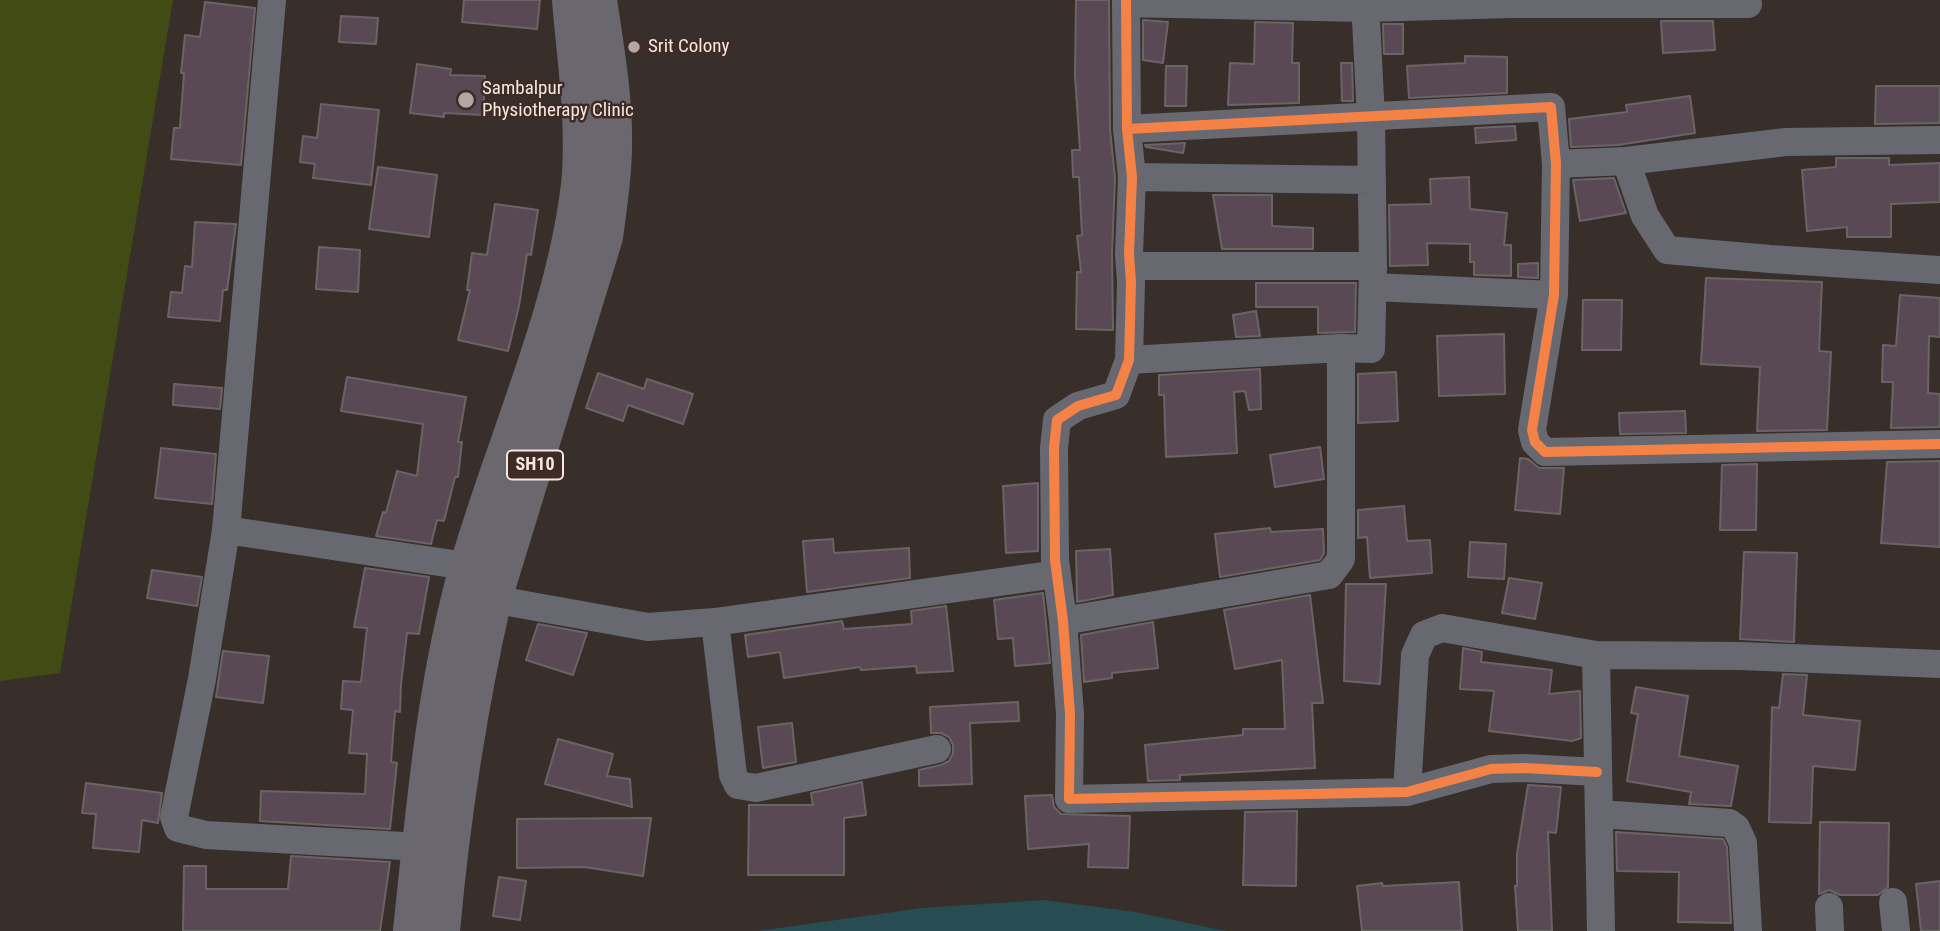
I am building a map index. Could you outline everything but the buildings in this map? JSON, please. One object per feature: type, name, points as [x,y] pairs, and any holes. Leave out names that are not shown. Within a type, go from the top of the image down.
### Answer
[{"type":"main road","name":"SH10","points":[[441,931],[449,845],[483,643],[481,582],[572,240],[580,182],[581,121],[571,0]]},
{"type":"main road","name":"SH10","points":[[412,931],[433,736],[481,582],[604,237],[614,145],[611,89],[598,0]]},
{"type":"street","points":[[272,0],[226,530],[202,679],[174,817],[178,828],[206,835],[421,847]]},
{"type":"street","points":[[1597,772],[1491,769],[1407,792],[1069,799],[1070,714],[1057,574],[1054,448],[1057,420],[1078,406],[1116,395],[1129,359],[1132,177],[1127,129],[1126,2],[1748,4]]},
{"type":"street","points":[[1129,359],[1341,348],[1371,349],[1371,118],[1365,4]]},
{"type":"street","points":[[1127,129],[1551,107],[1556,164],[1554,295],[1532,430],[1535,442],[1545,452],[1940,444]]},
{"type":"street","points":[[1556,164],[1626,162],[1786,142],[1940,140]]},
{"type":"street","points":[[1626,162],[1645,216],[1667,250],[1770,260],[1940,270]]},
{"type":"street","points":[[1132,177],[1371,180]]},
{"type":"street","points":[[1130,266],[1373,276],[1554,295]]},
{"type":"street","points":[[1063,621],[1329,575],[1341,559],[1341,348]]},
{"type":"street","points":[[226,530],[481,582],[648,627],[715,622],[1057,574]]},
{"type":"street","points":[[715,622],[733,775],[738,785],[756,788],[937,749]]},
{"type":"street","points":[[1407,792],[1415,655],[1424,635],[1442,628],[1595,655],[1740,656],[1940,664]]},
{"type":"street","points":[[1595,655],[1601,931]]},
{"type":"street","points":[[1600,814],[1729,823],[1736,828],[1743,843],[1748,931]]},
{"type":"street","points":[[1893,902],[1896,931]]},
{"type":"green space","points":[[0,0],[173,0],[60,673],[0,681]]},
{"type":"water","points":[[1044,900],[1135,912],[1226,931],[758,931],[922,908]]},
{"type":"cycle path","points":[[1126,0],[1127,129],[1132,177],[1129,360],[1116,395],[1078,406],[1057,420],[1054,448],[1055,560],[1070,714],[1069,799],[1407,792],[1491,769],[1597,772]]},
{"type":"cycle path","points":[[1127,129],[1551,107],[1556,164],[1554,295],[1532,430],[1535,442],[1545,452],[1940,444]]},
{"type":"place","name":"Srit Colony","points":[[634,47]]},
{"type":"place","name":"Sambalpur Physiotherapy Clinic","points":[[466,100]]}]
